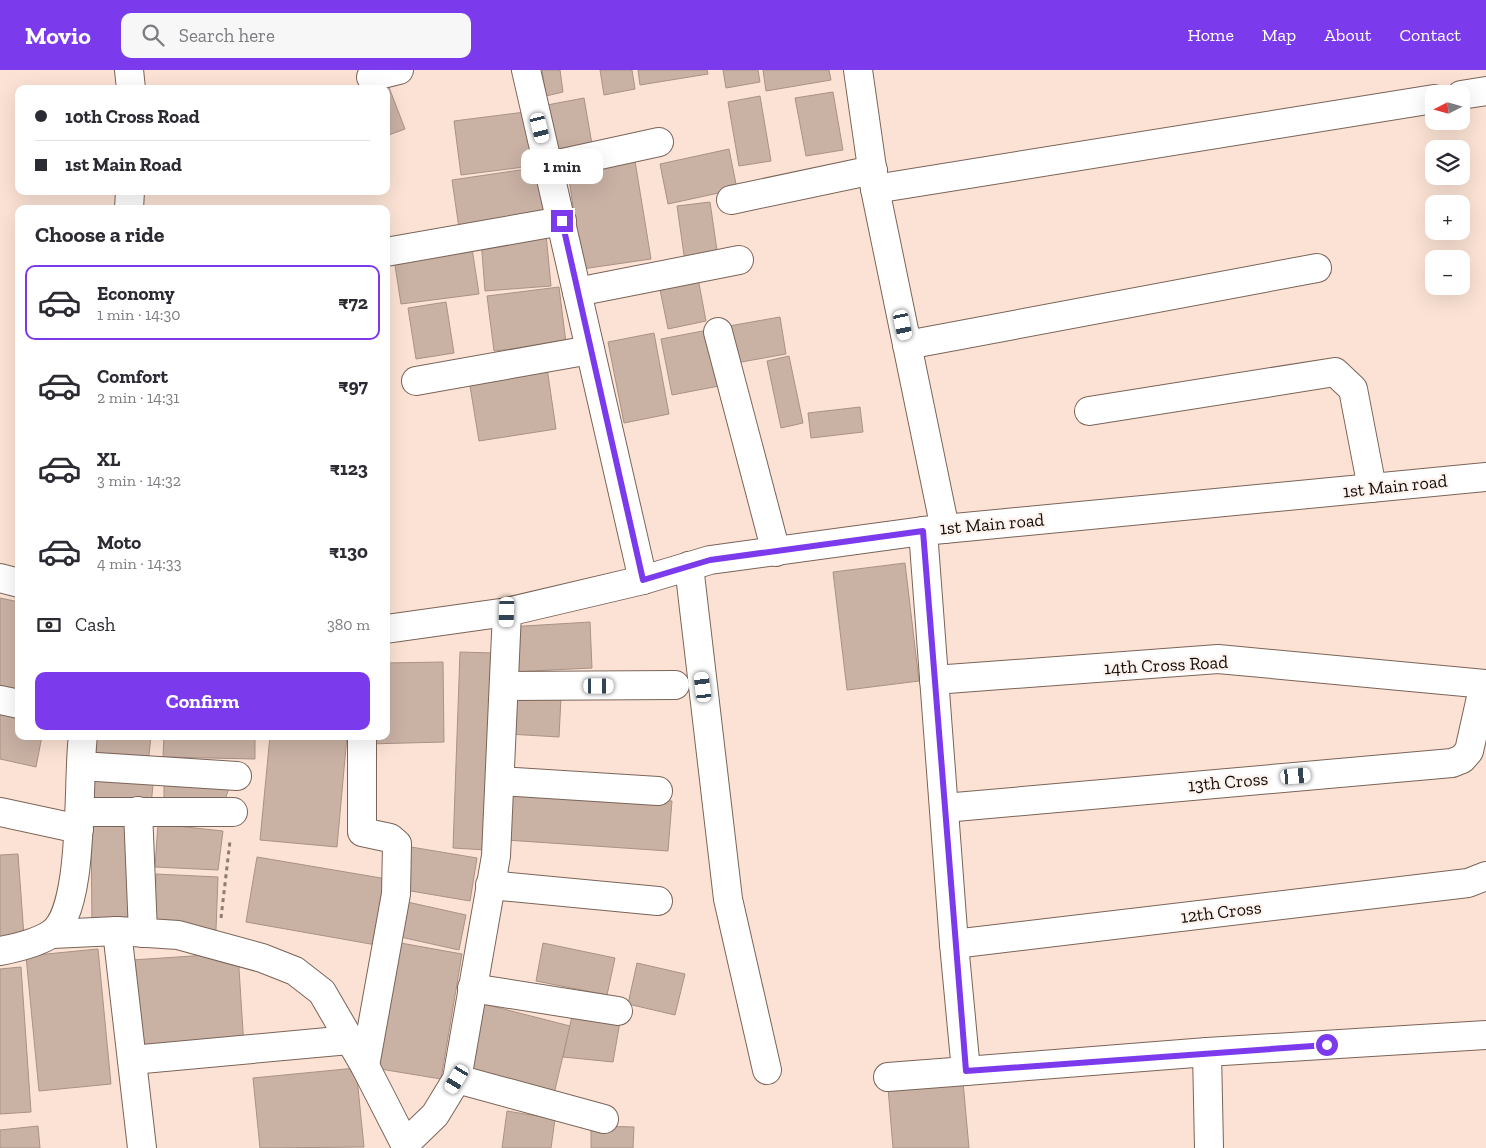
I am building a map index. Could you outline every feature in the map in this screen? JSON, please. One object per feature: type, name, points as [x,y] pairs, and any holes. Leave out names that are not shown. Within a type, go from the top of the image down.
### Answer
[{"type":"street","points":[[129,70],[130,85]]},
{"type":"street","points":[[370,78],[399,70]]},
{"type":"street","points":[[526,70],[643,580]]},
{"type":"street","name":"1st Main road","points":[[858,70],[874,180],[907,345],[934,530],[934,680],[954,944],[965,1059]]},
{"type":"street","points":[[1470,94],[1486,91]]},
{"type":"street","points":[[732,200],[1425,100]]},
{"type":"street","points":[[549,166],[659,142]]},
{"type":"street","points":[[390,251],[562,221]]},
{"type":"street","points":[[578,292],[739,260]]},
{"type":"street","points":[[907,345],[1317,268]]},
{"type":"street","points":[[718,332],[776,552]]},
{"type":"street","points":[[416,381],[590,350]]},
{"type":"street","points":[[1089,411],[1335,372],[1353,389],[1372,488]]},
{"type":"street","name":"1st Main road","points":[[390,628],[507,612],[643,580],[710,560],[934,530],[1486,477]]},
{"type":"street","points":[[689,566],[728,899],[768,1070]]},
{"type":"street","points":[[0,578],[15,582]]},
{"type":"street","points":[[0,952],[52,934],[130,932],[178,935],[262,958],[295,971],[322,992],[365,1066],[406,1146],[435,1115],[457,1079],[496,856],[507,612]]},
{"type":"street","name":"14th Cross Road","points":[[934,680],[1218,660],[1485,684]]},
{"type":"street","name":"13th Cross","points":[[944,808],[1452,763],[1462,759],[1469,751],[1485,684]]},
{"type":"street","points":[[504,686],[675,685]]},
{"type":"street","points":[[0,700],[15,703]]},
{"type":"street","points":[[52,934],[62,920],[74,881],[84,740]]},
{"type":"street","points":[[362,740],[362,832],[390,838],[398,844],[396,894],[365,1066]]},
{"type":"street","points":[[81,766],[237,776]]},
{"type":"street","points":[[500,781],[658,791]]},
{"type":"street","points":[[138,811],[130,932],[132,1060],[142,1148]]},
{"type":"street","points":[[0,812],[79,820],[138,811],[233,812]]},
{"type":"street","name":"12th Cross","points":[[954,944],[1468,883],[1486,876]]},
{"type":"street","points":[[490,885],[658,901]]},
{"type":"street","points":[[472,988],[618,1011]]},
{"type":"street","points":[[888,1077],[965,1059],[1207,1052],[1486,1035]]},
{"type":"street","points":[[132,1060],[350,1040]]},
{"type":"street","points":[[1207,1052],[1209,1148]]},
{"type":"street","points":[[457,1079],[604,1120]]},
{"type":"path","points":[[217,946],[230,841]]},
{"type":"building","points":[[542,70],[560,70],[563,92],[546,96]]},
{"type":"building","points":[[600,70],[632,70],[635,89],[604,95]]},
{"type":"building","points":[[638,70],[707,70],[708,74],[640,85]]},
{"type":"building","points":[[723,70],[758,70],[760,82],[726,88]]},
{"type":"building","points":[[763,70],[829,70],[831,80],[766,91]]},
{"type":"building","points":[[385,77],[388,85],[365,85]]},
{"type":"building","points":[[390,90],[405,129],[390,135]]},
{"type":"building","points":[[833,92],[843,150],[806,156],[795,98]]},
{"type":"building","points":[[760,96],[771,161],[739,166],[728,102]]},
{"type":"building","points":[[584,98],[593,150],[556,156],[547,105]]},
{"type":"building","points":[[525,112],[532,166],[461,175],[454,121]]},
{"type":"building","points":[[729,149],[737,189],[668,204],[660,164]]},
{"type":"building","points":[[635,161],[651,259],[582,269],[568,172]]},
{"type":"building","points":[[540,167],[547,215],[459,228],[452,180]]},
{"type":"building","points":[[710,202],[718,257],[685,262],[677,206]]},
{"type":"building","points":[[546,234],[551,286],[485,291],[481,240]]},
{"type":"building","points":[[472,248],[479,294],[401,304],[394,259]]},
{"type":"building","points":[[697,273],[706,321],[668,329],[658,280]]},
{"type":"building","points":[[559,287],[566,343],[494,351],[487,296]]},
{"type":"building","points":[[446,302],[454,353],[416,359],[408,308]]},
{"type":"building","points":[[780,317],[786,354],[736,363],[729,326]]},
{"type":"building","points":[[708,330],[719,386],[672,395],[661,339]]},
{"type":"building","points":[[654,333],[669,414],[624,423],[608,342]]},
{"type":"building","points":[[789,356],[803,423],[781,428],[767,361]]},
{"type":"building","points":[[547,368],[556,429],[479,441],[469,380]]},
{"type":"building","points":[[860,407],[863,432],[811,438],[808,413]]},
{"type":"building","points":[[905,563],[919,681],[847,690],[833,572]]},
{"type":"building","points":[[0,598],[15,601],[15,695],[0,692]]},
{"type":"building","points":[[590,622],[592,668],[510,672],[508,627]]},
{"type":"building","points":[[460,652],[493,653],[486,850],[453,848]]},
{"type":"building","points":[[443,662],[444,742],[368,744],[368,740],[390,740],[390,663]]},
{"type":"building","points":[[510,694],[561,698],[559,737],[508,734]]},
{"type":"building","points":[[0,709],[15,712],[15,740],[41,740],[36,767],[0,759]]},
{"type":"building","points":[[95,740],[151,740],[148,764],[93,759]]},
{"type":"building","points":[[164,740],[255,740],[255,759],[163,757]]},
{"type":"building","points":[[270,740],[347,740],[337,847],[260,840]]},
{"type":"building","points":[[87,771],[154,775],[151,805],[87,805]]},
{"type":"building","points":[[164,777],[232,779],[223,806],[164,805]]},
{"type":"building","points":[[509,790],[672,801],[668,851],[506,840]]},
{"type":"building","points":[[91,822],[131,825],[136,922],[92,927]]},
{"type":"building","points":[[158,824],[223,831],[218,870],[155,867]]},
{"type":"building","points":[[411,847],[477,858],[470,901],[405,890]]},
{"type":"building","points":[[18,854],[24,936],[0,938],[0,855]]},
{"type":"building","points":[[257,857],[393,880],[382,946],[246,922]]},
{"type":"building","points":[[156,874],[218,877],[216,930],[154,928]]},
{"type":"building","points":[[403,901],[466,915],[459,950],[396,936]]},
{"type":"building","points":[[395,942],[462,954],[441,1079],[374,1068]]},
{"type":"building","points":[[543,943],[615,958],[607,995],[536,981]]},
{"type":"building","points":[[98,949],[111,1084],[39,1091],[26,956]]},
{"type":"building","points":[[238,953],[244,1047],[139,1053],[132,960]]},
{"type":"building","points":[[637,963],[685,974],[675,1015],[628,1004]]},
{"type":"building","points":[[21,967],[31,1112],[0,1114],[0,969]]},
{"type":"building","points":[[484,1004],[570,1026],[554,1094],[468,1072]]},
{"type":"building","points":[[574,1007],[621,1016],[613,1062],[563,1057]]},
{"type":"building","points":[[356,1068],[364,1147],[260,1148],[253,1078]]},
{"type":"building","points":[[963,1082],[969,1148],[893,1148],[888,1088]]},
{"type":"building","points":[[507,1111],[555,1119],[551,1148],[502,1148]]},
{"type":"building","points":[[38,1126],[40,1148],[0,1148],[0,1130]]},
{"type":"building","points":[[591,1126],[634,1127],[633,1148],[591,1148]]},
{"type":"route","points":[[562,221],[643,580],[710,560],[923,531],[954,944],[966,1071],[1207,1052],[1327,1045]]}]
